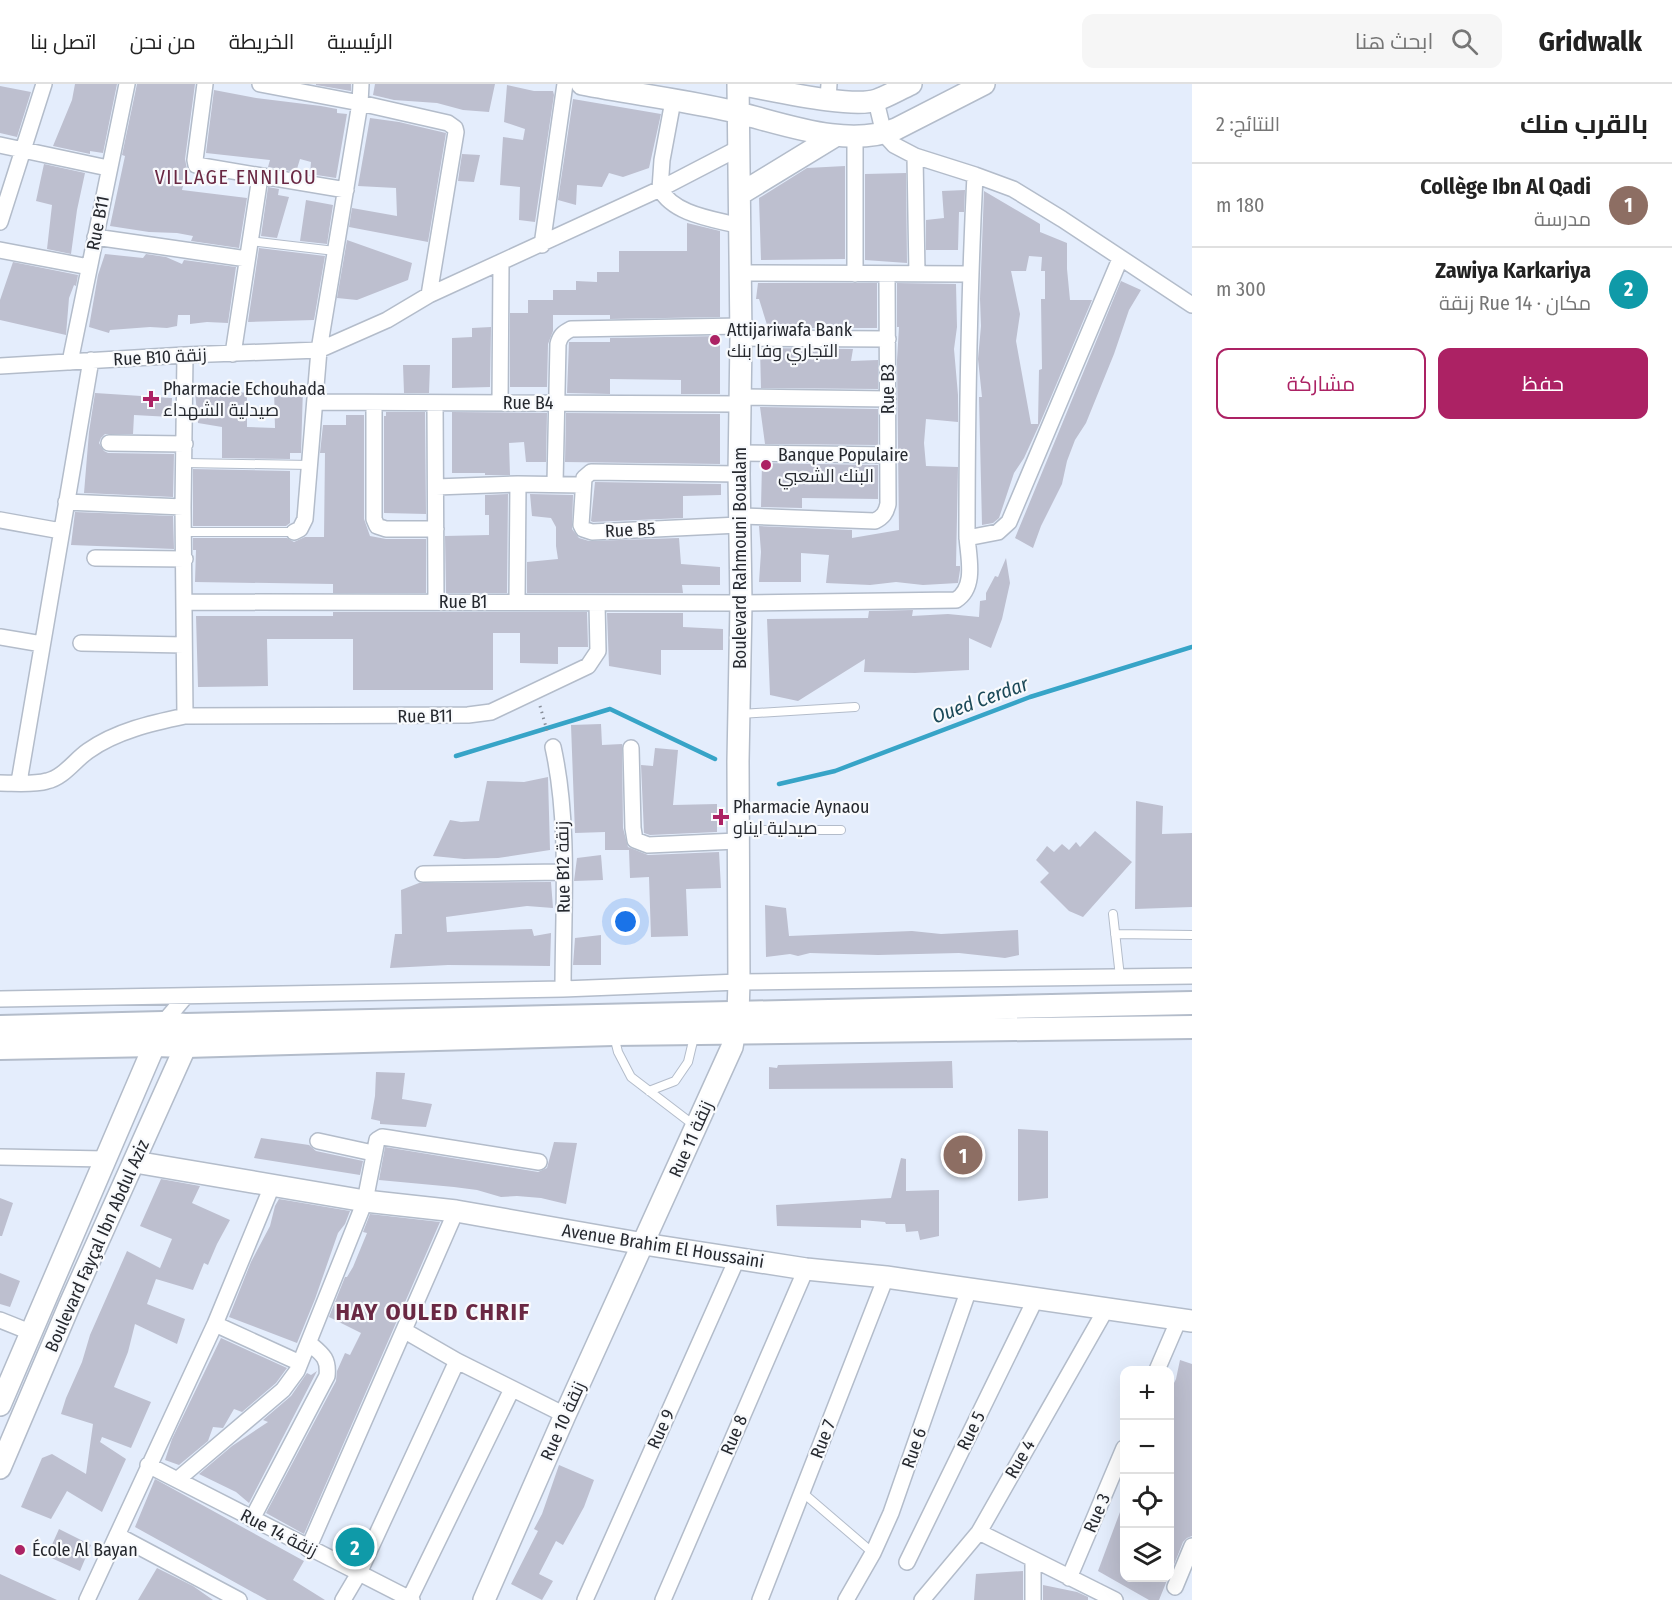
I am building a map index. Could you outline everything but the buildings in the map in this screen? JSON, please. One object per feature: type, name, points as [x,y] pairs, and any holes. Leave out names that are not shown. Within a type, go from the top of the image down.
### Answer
[{"type":"main road","points":[[0,1048],[694,1034],[737,1023],[1192,1003]]},
{"type":"main road","points":[[0,1028],[163,1023],[737,1023],[1192,1027]]},
{"type":"street","name":"Rue B11","points":[[70,362],[127,84]]},
{"type":"street","points":[[205,84],[196,165],[346,190]]},
{"type":"street","points":[[260,84],[360,103],[448,123],[455,128],[429,295]]},
{"type":"street","points":[[294,532],[300,529],[305,519],[319,351],[360,103],[361,84]]},
{"type":"street","points":[[542,245],[565,84]]},
{"type":"street","points":[[586,84],[738,113],[845,137],[884,134],[984,84]]},
{"type":"street","points":[[738,84],[829,92],[851,102],[876,101],[911,84]]},
{"type":"street","name":"Boulevard Rahmouni Boualam","points":[[737,1023],[741,603],[738,84]]},
{"type":"street","points":[[0,222],[24,150],[40,85]]},
{"type":"street","points":[[673,101],[662,160],[660,189],[670,201],[688,212],[740,226]]},
{"type":"street","points":[[876,101],[884,134],[894,145],[915,156],[1013,189],[1192,305]]},
{"type":"street","points":[[740,194],[845,137]]},
{"type":"street","points":[[845,137],[855,274]]},
{"type":"street","points":[[0,144],[108,168]]},
{"type":"street","points":[[319,351],[387,320],[429,295],[542,245],[660,189],[739,148]]},
{"type":"street","points":[[915,156],[917,274]]},
{"type":"street","points":[[975,175],[970,274],[967,538],[998,532],[1009,522],[1120,259]]},
{"type":"street","points":[[233,354],[260,177]]},
{"type":"street","points":[[95,237],[247,260]]},
{"type":"street","points":[[0,250],[89,267]]},
{"type":"street","points":[[500,403],[501,264]]},
{"type":"street","points":[[740,273],[970,274]]},
{"type":"street","name":"Rue B3","points":[[887,274],[888,504]]},
{"type":"street","points":[[555,483],[558,344],[560,337],[571,329],[741,332],[888,339]]},
{"type":"street","name":"Rue B10 زنقة","points":[[1,369],[92,360],[319,351]]},
{"type":"street","points":[[185,355],[183,507],[185,716]]},
{"type":"street","points":[[19,782],[92,360]]},
{"type":"street","name":"Rue B4","points":[[315,402],[500,403],[888,399]]},
{"type":"street","points":[[374,403],[374,519],[377,526],[386,529],[435,529]]},
{"type":"street","points":[[435,403],[436,602]]},
{"type":"street","points":[[109,443],[185,444]]},
{"type":"street","points":[[740,453],[889,455]]},
{"type":"street","points":[[436,488],[555,483],[587,478],[740,474]]},
{"type":"street","name":"Rue B5","points":[[587,478],[581,525],[583,529],[592,532],[740,520],[875,521],[882,518],[888,504]]},
{"type":"street","points":[[517,602],[518,484]]},
{"type":"street","points":[[66,502],[183,507]]},
{"type":"street","points":[[0,520],[61,531]]},
{"type":"street","name":"Rue B1","points":[[185,602],[741,603],[956,600],[964,593],[969,582],[967,538]]},
{"type":"street","points":[[95,558],[185,560]]},
{"type":"street","name":"Rue B11","points":[[0,783],[47,781],[61,773],[88,751],[111,738],[156,722],[185,716],[468,716],[491,711],[537,697],[588,666],[598,651],[597,603]]},
{"type":"street","points":[[0,637],[42,644]]},
{"type":"street","points":[[81,643],[184,645]]},
{"type":"street","name":"Rue B12 زنقة","points":[[552,747],[558,770],[562,818],[563,989]]},
{"type":"street","points":[[631,748],[635,840],[648,845],[737,835]]},
{"type":"street","points":[[423,874],[563,872]]},
{"type":"street","points":[[0,999],[563,989],[739,982],[1192,976]]},
{"type":"street","points":[[163,1023],[186,996]]},
{"type":"street","points":[[186,996],[195,1024]]},
{"type":"street","name":"Boulevard Fayçal Ibn Abdul Aziz","points":[[0,1405],[163,1023]]},
{"type":"street","name":"Rue 11 زنقة","points":[[644,1244],[732,1047],[737,1023]]},
{"type":"street","name":"Boulevard Fayçal Ibn Abdul Aziz","points":[[0,1467],[5,1440],[135,1162],[195,1024]]},
{"type":"street","points":[[177,1480],[292,1380],[309,1343],[364,1201],[377,1140],[382,1137],[539,1162]]},
{"type":"street","points":[[318,1141],[373,1153]]},
{"type":"street","points":[[0,1157],[105,1160]]},
{"type":"street","name":"Avenue Brahim El Houssaini","points":[[135,1162],[364,1201],[456,1211],[644,1244],[806,1269],[886,1277],[1186,1320]]},
{"type":"street","points":[[87,1600],[215,1324],[272,1186]]},
{"type":"street","points":[[308,1549],[456,1211]]},
{"type":"street","name":"Rue 10 زنقة","points":[[484,1600],[565,1415],[644,1244]]},
{"type":"street","name":"Rue 9","points":[[585,1600],[737,1258]]},
{"type":"street","name":"Rue 8","points":[[663,1600],[806,1269]]},
{"type":"street","name":"Rue 7","points":[[760,1600],[886,1277]]},
{"type":"street","name":"Rue 6","points":[[846,1600],[873,1553],[891,1513],[969,1289]]},
{"type":"street","name":"Rue 5","points":[[907,1562],[1035,1300]]},
{"type":"street","name":"Rue 4","points":[[922,1600],[979,1532],[1106,1309]]},
{"type":"street","points":[[0,1320],[30,1332]]},
{"type":"street","points":[[1160,1366],[1186,1320]]},
{"type":"street","points":[[215,1324],[300,1363]]},
{"type":"street","points":[[405,1331],[457,1361],[565,1415]]},
{"type":"street","points":[[252,1519],[327,1376],[328,1365],[325,1358],[309,1343]]},
{"type":"street","points":[[344,1600],[359,1573],[457,1361]]},
{"type":"street","points":[[410,1600],[512,1389]]},
{"type":"street","name":"Rue 3","points":[[1070,1578],[1120,1460]]},
{"type":"street","name":"Rue 14 زنقة","points":[[148,1465],[410,1600]]},
{"type":"street","points":[[979,1532],[1115,1600]]},
{"type":"street","points":[[117,1535],[239,1600]]},
{"type":"street","points":[[1174,1587],[1192,1546]]},
{"type":"street","points":[[1033,1559],[1033,1600]]},
{"type":"lane","points":[[250,241],[335,251]]},
{"type":"lane","points":[[185,463],[310,465]]},
{"type":"lane","points":[[184,532],[294,532]]},
{"type":"lane","points":[[739,714],[855,707]]},
{"type":"lane","points":[[737,835],[841,830]]},
{"type":"lane","points":[[1113,914],[1120,977]]},
{"type":"lane","points":[[1115,934],[1192,935]]},
{"type":"lane","points":[[613,1034],[618,1052],[631,1077],[696,1127]]},
{"type":"lane","points":[[649,1091],[675,1081],[688,1062],[694,1034]]},
{"type":"lane","points":[[802,1492],[873,1553]]},
{"type":"path","points":[[537,697],[552,747]]},
{"type":"waterway","name":"Oued Cerdar","points":[[779,784],[835,771],[1030,697],[1192,647]]},
{"type":"waterway","name":"Oued Cerdar","points":[[456,756],[610,709],[715,759]]},
{"type":"place","name":"Attijariwafa Bank التجاري وفا بنك","points":[[715,340]]},
{"type":"place","name":"Pharmacie Echouhada صيدلية الشهداء","points":[[151,399]]},
{"type":"place","name":"Banque Populaire البنك الشعبي","points":[[766,465]]},
{"type":"place","name":"Pharmacie Aynaou صيدلية ايناو","points":[[721,817]]},
{"type":"place","name":"Collège Ibn Al Qadi","points":[[963,1155]]},
{"type":"place","name":"Zawiya Karkariya","points":[[355,1547]]},
{"type":"place","name":"École Al Bayan","points":[[20,1550]]},
{"type":"district","name":"VILLAGE ENNILOU","points":[[236,177]]},
{"type":"district","name":"HAY OULED CHRIF","points":[[433,1312]]}]
